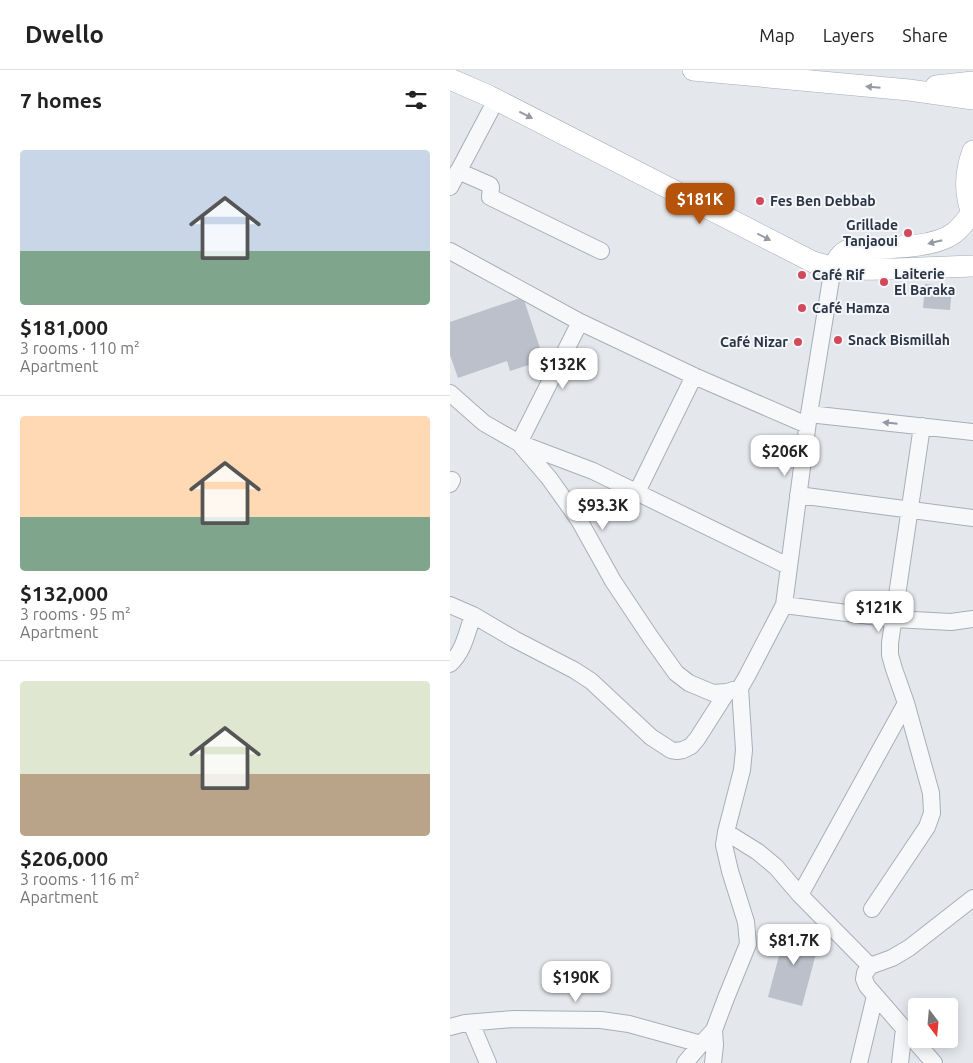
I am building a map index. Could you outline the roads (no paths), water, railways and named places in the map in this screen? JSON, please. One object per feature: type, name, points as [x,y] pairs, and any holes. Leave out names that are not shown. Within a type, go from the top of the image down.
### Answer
[{"type":"main road","points":[[693,70],[909,90],[973,99]]},
{"type":"main road","points":[[450,79],[496,100],[822,266],[882,269],[973,266]]},
{"type":"main road","points":[[909,90],[973,82]]},
{"type":"main road","points":[[833,267],[840,254],[851,248],[896,248],[933,243],[954,233],[972,214],[966,181],[968,165],[973,151]]},
{"type":"street","points":[[450,187],[496,100]]},
{"type":"street","points":[[458,171],[490,185],[490,197],[601,251]]},
{"type":"street","points":[[450,251],[580,322],[694,376],[808,419],[922,426],[973,432]]},
{"type":"street","points":[[450,605],[473,615],[592,681],[651,737],[671,750],[683,750],[691,746],[733,690],[747,676],[784,605],[808,419],[833,267]]},
{"type":"street","points":[[518,443],[580,322]]},
{"type":"street","points":[[637,492],[694,376]]},
{"type":"street","points":[[450,392],[484,423],[518,443],[593,471],[788,566]]},
{"type":"street","points":[[872,909],[927,827],[932,812],[931,793],[906,703],[890,655],[890,643],[922,426]]},
{"type":"street","points":[[518,443],[549,478],[579,520],[613,581],[650,638],[676,673],[689,683],[713,693],[733,690]]},
{"type":"street","points":[[798,496],[973,518]]},
{"type":"street","points":[[784,605],[894,619],[951,622],[973,619]]},
{"type":"street","points":[[450,664],[461,650],[473,615]]},
{"type":"street","points":[[685,1063],[714,1030],[748,944],[746,922],[724,845],[740,778],[744,750],[733,690]]},
{"type":"street","points":[[800,895],[906,703]]},
{"type":"street","points":[[726,832],[758,852],[776,867],[800,895],[870,966]]},
{"type":"street","points":[[934,1063],[867,986],[864,979],[865,973],[870,966],[892,958],[909,948],[973,898]]},
{"type":"street","points":[[858,1063],[875,996]]},
{"type":"street","points":[[450,1028],[460,1024],[514,1019],[601,1020],[629,1024],[701,1044]]},
{"type":"street","points":[[471,1023],[488,1063]]},
{"type":"street","points":[[900,1063],[904,1029]]},
{"type":"street","points":[[714,1030],[714,1063]]},
{"type":"place","name":"Fes Ben Debbab","points":[[760,201]]},
{"type":"place","name":"Grillade Tanjaoui","points":[[908,233]]},
{"type":"place","name":"Café Rif","points":[[802,275]]},
{"type":"place","name":"Laiterie El Baraka","points":[[884,282]]},
{"type":"place","name":"Café Hamza","points":[[802,308]]},
{"type":"place","name":"Snack Bismillah","points":[[838,340]]},
{"type":"place","name":"Café Nizar","points":[[798,342]]}]
